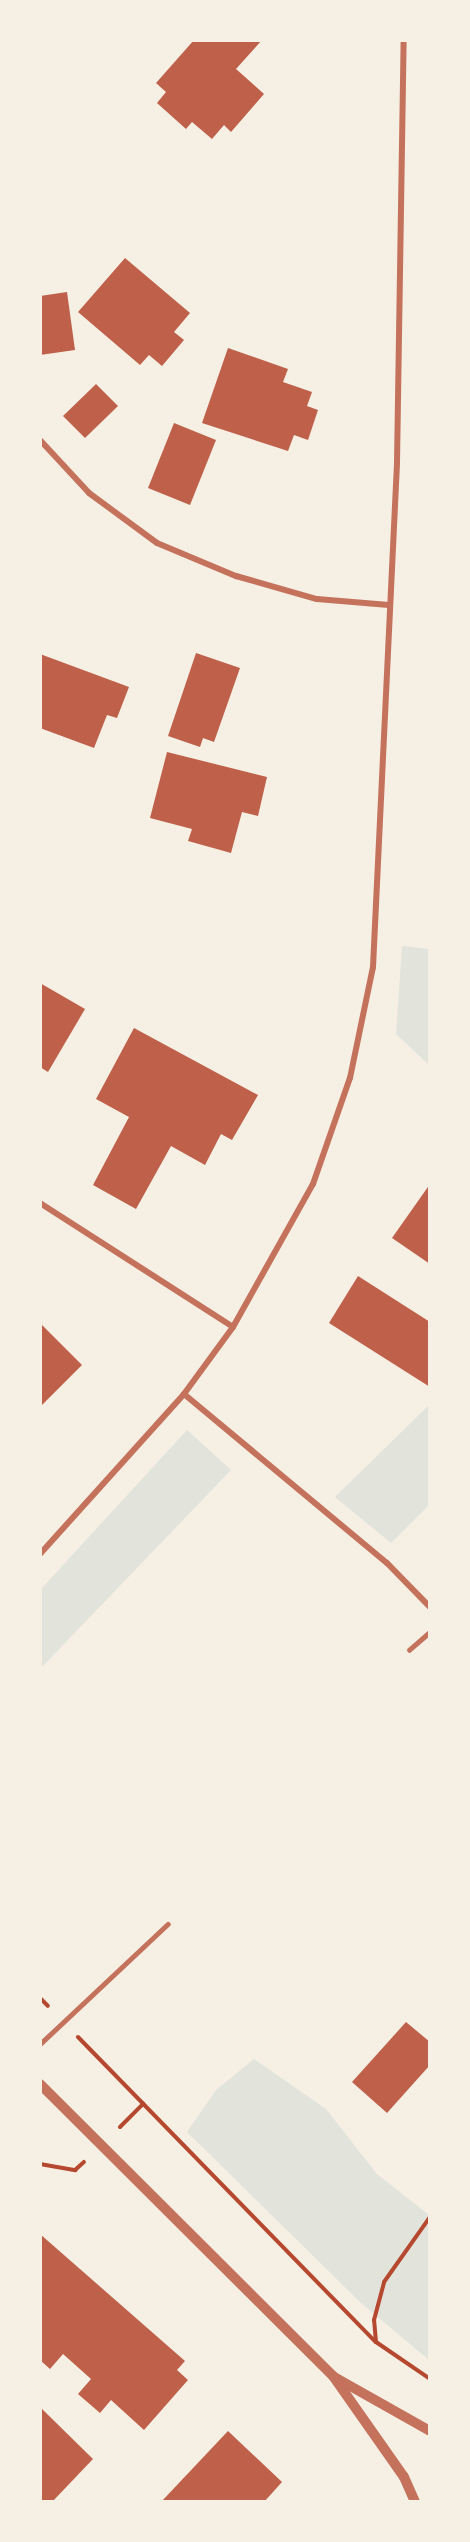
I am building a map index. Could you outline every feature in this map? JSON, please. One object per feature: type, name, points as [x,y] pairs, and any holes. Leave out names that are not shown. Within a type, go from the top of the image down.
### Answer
[{"type":"street","points":[[40,1554],[184,1394],[233,1327],[313,1184],[350,1078],[373,967],[397,463],[404,40]]},
{"type":"street","points":[[40,440],[89,493],[157,543],[236,576],[317,599],[389,605]]},
{"type":"street","points":[[40,1203],[233,1327]]},
{"type":"street","points":[[184,1394],[387,1563],[429,1607]]},
{"type":"street","points":[[41,2087],[333,2376],[404,2477],[416,2502]]},
{"type":"street","points":[[333,2376],[429,2431]]},
{"type":"lane","points":[[409,1650],[429,1632]]},
{"type":"lane","points":[[40,2044],[168,1924]]},
{"type":"path","points":[[40,1998],[376,2343],[429,2379]]},
{"type":"path","points":[[376,2343],[374,2320],[384,2282],[429,2217]]},
{"type":"shaded area","points":[[402,946],[429,949],[429,1065],[396,1034]]},
{"type":"shaded area","points":[[429,1405],[429,1505],[391,1543],[335,1497]]},
{"type":"shaded area","points":[[187,1430],[231,1470],[41,1668],[41,1589]]},
{"type":"shaded area","points":[[254,2059],[326,2109],[377,2174],[429,2215],[429,2360],[361,2303],[187,2132],[216,2090]]},
{"type":"building","points":[[194,40],[262,40],[236,69],[264,94],[231,132],[224,125],[212,139],[192,122],[186,129],[157,103],[166,92],[156,83]]},
{"type":"building","points":[[125,258],[190,313],[174,332],[184,340],[162,366],[149,355],[140,365],[78,312]]},
{"type":"building","points":[[67,292],[75,350],[40,355],[40,296]]},
{"type":"building","points":[[228,348],[288,369],[283,382],[312,392],[307,406],[318,410],[308,440],[294,435],[288,451],[202,423]]},
{"type":"building","points":[[96,384],[118,406],[85,438],[63,416]]},
{"type":"building","points":[[174,423],[216,440],[190,505],[148,488]]},
{"type":"building","points":[[196,653],[240,668],[214,742],[203,738],[200,747],[168,736]]},
{"type":"building","points":[[40,654],[129,687],[117,718],[107,715],[94,748],[40,728]]},
{"type":"building","points":[[167,752],[267,777],[258,816],[242,812],[231,853],[188,841],[192,829],[150,818]]},
{"type":"building","points":[[40,983],[85,1009],[48,1072],[40,1067]]},
{"type":"building","points":[[134,1028],[258,1095],[232,1140],[221,1134],[205,1165],[171,1146],[136,1209],[93,1185],[129,1117],[96,1099]]},
{"type":"building","points":[[430,1184],[430,1264],[392,1238]]},
{"type":"building","points":[[358,1276],[430,1322],[430,1387],[329,1323]]},
{"type":"building","points":[[40,1323],[82,1365],[40,1407]]},
{"type":"building","points":[[406,2022],[430,2042],[430,2065],[387,2113],[352,2082]]},
{"type":"building","points":[[40,2234],[185,2361],[177,2370],[188,2380],[144,2430],[111,2400],[100,2413],[78,2394],[91,2379],[63,2354],[50,2369],[40,2360]]},
{"type":"building","points":[[40,2407],[93,2459],[52,2502],[40,2502]]},
{"type":"building","points":[[228,2431],[282,2482],[264,2502],[161,2502]]}]
